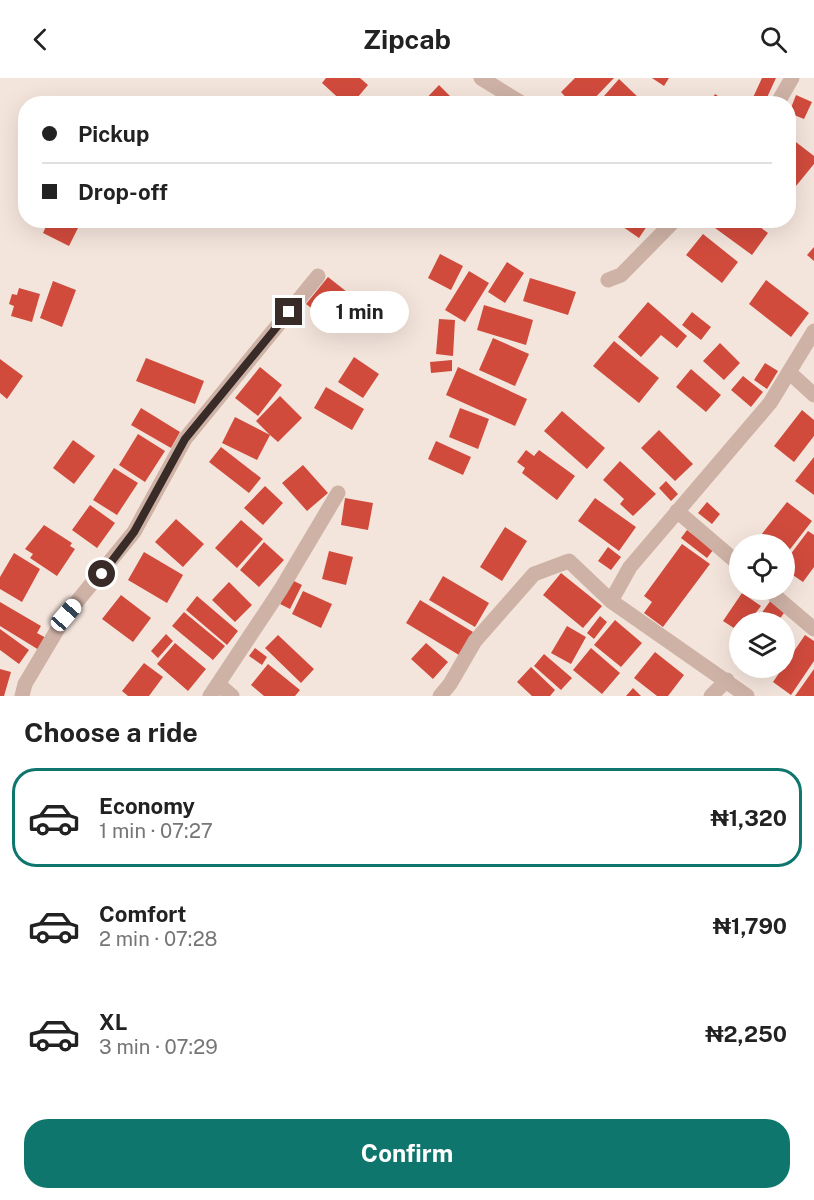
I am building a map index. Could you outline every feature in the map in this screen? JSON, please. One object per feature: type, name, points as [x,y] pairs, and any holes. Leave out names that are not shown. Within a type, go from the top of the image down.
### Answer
[{"type":"street","points":[[481,78],[510,96]]},
{"type":"street","points":[[782,96],[792,78]]},
{"type":"street","points":[[608,280],[621,275],[667,228]]},
{"type":"street","points":[[21,696],[25,684],[66,615],[134,532],[185,439],[318,276]]},
{"type":"street","points":[[611,601],[630,567],[770,403],[814,331]]},
{"type":"street","points":[[790,373],[814,394]]},
{"type":"street","points":[[232,696],[214,690],[281,590],[338,493]]},
{"type":"street","points":[[677,511],[729,556]]},
{"type":"street","points":[[440,696],[476,641],[542,569],[548,570],[569,561],[611,601],[747,696]]},
{"type":"street","points":[[780,600],[814,629]]},
{"type":"street","points":[[711,696],[727,680]]},
{"type":"building","points":[[326,78],[360,78],[368,85],[359,96],[336,96],[322,83]]},
{"type":"building","points":[[575,78],[614,78],[597,96],[565,96],[561,92]]},
{"type":"building","points":[[652,78],[669,78],[664,86]]},
{"type":"building","points":[[762,78],[776,78],[768,96],[754,96]]},
{"type":"building","points":[[619,79],[637,96],[604,96]]},
{"type":"building","points":[[439,85],[450,96],[429,96]]},
{"type":"building","points":[[796,96],[812,102],[804,119],[796,116]]},
{"type":"building","points":[[796,142],[814,156],[814,164],[796,186]]},
{"type":"building","points":[[45,228],[78,228],[69,246],[43,233]]},
{"type":"building","points":[[625,228],[646,228],[639,238]]},
{"type":"building","points":[[715,228],[761,228],[768,233],[752,255]]},
{"type":"building","points":[[703,234],[738,262],[722,283],[686,255]]},
{"type":"building","points":[[814,247],[814,261],[807,255]]},
{"type":"building","points":[[440,254],[463,266],[451,290],[428,278]]},
{"type":"building","points":[[507,262],[524,273],[505,303],[488,292]]},
{"type":"building","points":[[469,271],[489,283],[465,322],[445,310]]},
{"type":"building","points":[[328,277],[347,292],[326,319],[306,304]]},
{"type":"building","points":[[530,278],[576,292],[568,315],[523,301]]},
{"type":"building","points":[[766,280],[809,313],[791,337],[749,304]]},
{"type":"building","points":[[53,281],[76,290],[62,327],[40,318]]},
{"type":"building","points":[[19,288],[40,294],[32,322],[11,316],[14,306],[9,304],[12,294],[17,295]]},
{"type":"building","points":[[648,302],[687,336],[677,348],[661,335],[641,357],[618,337]]},
{"type":"building","points":[[484,305],[533,320],[526,345],[477,330]]},
{"type":"building","points":[[692,312],[711,327],[701,340],[682,325]]},
{"type":"building","points":[[439,319],[455,320],[453,356],[436,354]]},
{"type":"building","points":[[493,338],[529,354],[515,386],[479,370]]},
{"type":"building","points":[[614,341],[659,378],[639,403],[593,366]]},
{"type":"building","points":[[720,343],[740,363],[724,380],[703,361]]},
{"type":"building","points":[[354,357],[379,374],[363,398],[338,382]]},
{"type":"building","points":[[146,358],[204,381],[195,404],[136,381]]},
{"type":"building","points":[[0,359],[23,376],[7,399],[0,393]]},
{"type":"building","points":[[452,360],[452,371],[431,373],[430,362]]},
{"type":"building","points":[[765,363],[778,371],[767,389],[754,380]]},
{"type":"building","points":[[260,367],[282,385],[258,416],[235,398]]},
{"type":"building","points":[[458,367],[527,399],[515,426],[446,395]]},
{"type":"building","points":[[691,369],[721,395],[706,412],[676,387]]},
{"type":"building","points":[[743,376],[763,392],[751,407],[731,390]]},
{"type":"building","points":[[326,387],[364,409],[352,430],[314,408]]},
{"type":"building","points":[[280,396],[302,418],[278,442],[256,421]]},
{"type":"building","points":[[141,408],[180,432],[171,448],[131,425]]},
{"type":"building","points":[[460,408],[489,419],[478,449],[449,437]]},
{"type":"building","points":[[802,410],[814,420],[814,436],[794,462],[774,446]]},
{"type":"building","points":[[562,411],[605,448],[587,469],[544,431]]},
{"type":"building","points":[[235,417],[270,435],[257,460],[222,443]]},
{"type":"building","points":[[659,430],[693,464],[675,481],[641,448]]},
{"type":"building","points":[[138,434],[165,451],[145,482],[119,465]]},
{"type":"building","points":[[73,440],[95,456],[74,484],[53,468]]},
{"type":"building","points":[[436,441],[471,457],[463,475],[428,459]]},
{"type":"building","points":[[221,447],[261,478],[249,493],[209,462]]},
{"type":"building","points":[[526,450],[534,456],[539,450],[575,476],[557,500],[522,473],[525,468],[517,462]]},
{"type":"building","points":[[814,457],[814,495],[795,481]]},
{"type":"building","points":[[620,461],[656,494],[633,516],[620,504],[624,499],[603,480]]},
{"type":"building","points":[[303,465],[328,493],[307,511],[282,483]]},
{"type":"building","points":[[114,468],[138,483],[117,515],[93,500]]},
{"type":"building","points":[[666,481],[678,494],[671,501],[659,488]]},
{"type":"building","points":[[265,486],[283,503],[263,525],[244,508]]},
{"type":"building","points":[[345,498],[373,503],[368,530],[341,525]]},
{"type":"building","points":[[595,498],[636,527],[619,551],[578,521]]},
{"type":"building","points":[[707,502],[720,514],[712,524],[698,513]]},
{"type":"building","points":[[787,502],[812,521],[795,543],[795,534],[762,534]]},
{"type":"building","points":[[90,505],[115,523],[97,548],[72,530]]},
{"type":"building","points":[[176,519],[204,544],[183,567],[155,542]]},
{"type":"building","points":[[241,520],[263,539],[237,568],[215,548]]},
{"type":"building","points":[[44,525],[72,543],[70,546],[75,549],[57,576],[30,558],[33,554],[25,549]]},
{"type":"building","points":[[505,527],[527,541],[502,581],[480,567]]},
{"type":"building","points":[[687,530],[713,550],[707,558],[681,538]]},
{"type":"building","points":[[808,531],[814,535],[814,567],[803,582],[795,577],[795,548]]},
{"type":"building","points":[[264,542],[284,560],[259,587],[240,570]]},
{"type":"building","points":[[682,544],[710,564],[663,627],[644,613],[652,602],[644,596]]},
{"type":"building","points":[[608,547],[621,557],[611,570],[598,561]]},
{"type":"building","points":[[329,551],[353,557],[346,585],[322,579]]},
{"type":"building","points":[[144,552],[183,575],[167,603],[128,580]]},
{"type":"building","points":[[14,553],[40,569],[22,602],[0,589],[0,577]]},
{"type":"building","points":[[561,573],[602,606],[583,628],[543,595]]},
{"type":"building","points":[[443,576],[489,603],[475,627],[429,600]]},
{"type":"building","points":[[292,580],[302,585],[290,609],[280,604]]},
{"type":"building","points":[[229,582],[252,605],[235,622],[212,600]]},
{"type":"building","points":[[303,591],[332,604],[321,628],[292,614]]},
{"type":"building","points":[[121,595],[151,618],[133,642],[102,619]]},
{"type":"building","points":[[197,596],[238,631],[227,645],[186,610]]},
{"type":"building","points":[[420,600],[473,632],[459,655],[406,623]]},
{"type":"building","points":[[737,600],[752,600],[761,606],[756,612],[729,612]]},
{"type":"building","points":[[771,600],[786,610],[785,612],[762,612]]},
{"type":"building","points":[[0,602],[41,626],[37,633],[46,638],[39,650],[0,626]]},
{"type":"building","points":[[184,612],[225,646],[213,660],[172,626]]},
{"type":"building","points":[[729,612],[729,625],[723,621]]},
{"type":"building","points":[[600,616],[607,622],[594,639],[587,633]]},
{"type":"building","points":[[615,620],[642,643],[621,667],[594,645]]},
{"type":"building","points":[[567,626],[586,637],[571,664],[551,653]]},
{"type":"building","points":[[0,629],[29,650],[19,664],[0,650]]},
{"type":"building","points":[[166,634],[173,641],[158,658],[151,651]]},
{"type":"building","points":[[278,635],[314,669],[301,683],[265,648]]},
{"type":"building","points":[[805,635],[814,641],[814,661],[791,695],[773,682],[776,678],[795,678],[795,650]]},
{"type":"building","points":[[175,643],[206,669],[188,691],[157,664]]},
{"type":"building","points":[[426,643],[448,662],[433,679],[411,659]]},
{"type":"building","points":[[255,648],[267,657],[262,665],[249,656]]},
{"type":"building","points":[[591,648],[620,673],[602,694],[573,670]]},
{"type":"building","points":[[655,652],[684,675],[668,696],[657,696],[634,678]]},
{"type":"building","points":[[544,654],[572,678],[561,690],[534,666]]},
{"type":"building","points":[[144,663],[163,677],[149,696],[128,696],[122,691]]},
{"type":"building","points":[[268,664],[300,690],[295,696],[264,696],[251,685]]},
{"type":"building","points":[[531,667],[555,690],[550,696],[532,696],[517,682]]},
{"type":"building","points":[[0,669],[11,672],[4,696],[0,696]]},
{"type":"building","points":[[814,669],[814,696],[795,696]]},
{"type":"building","points":[[633,688],[641,696],[626,696]]},
{"type":"route","points":[[102,574],[134,532],[185,439],[231,386],[289,312]]}]
